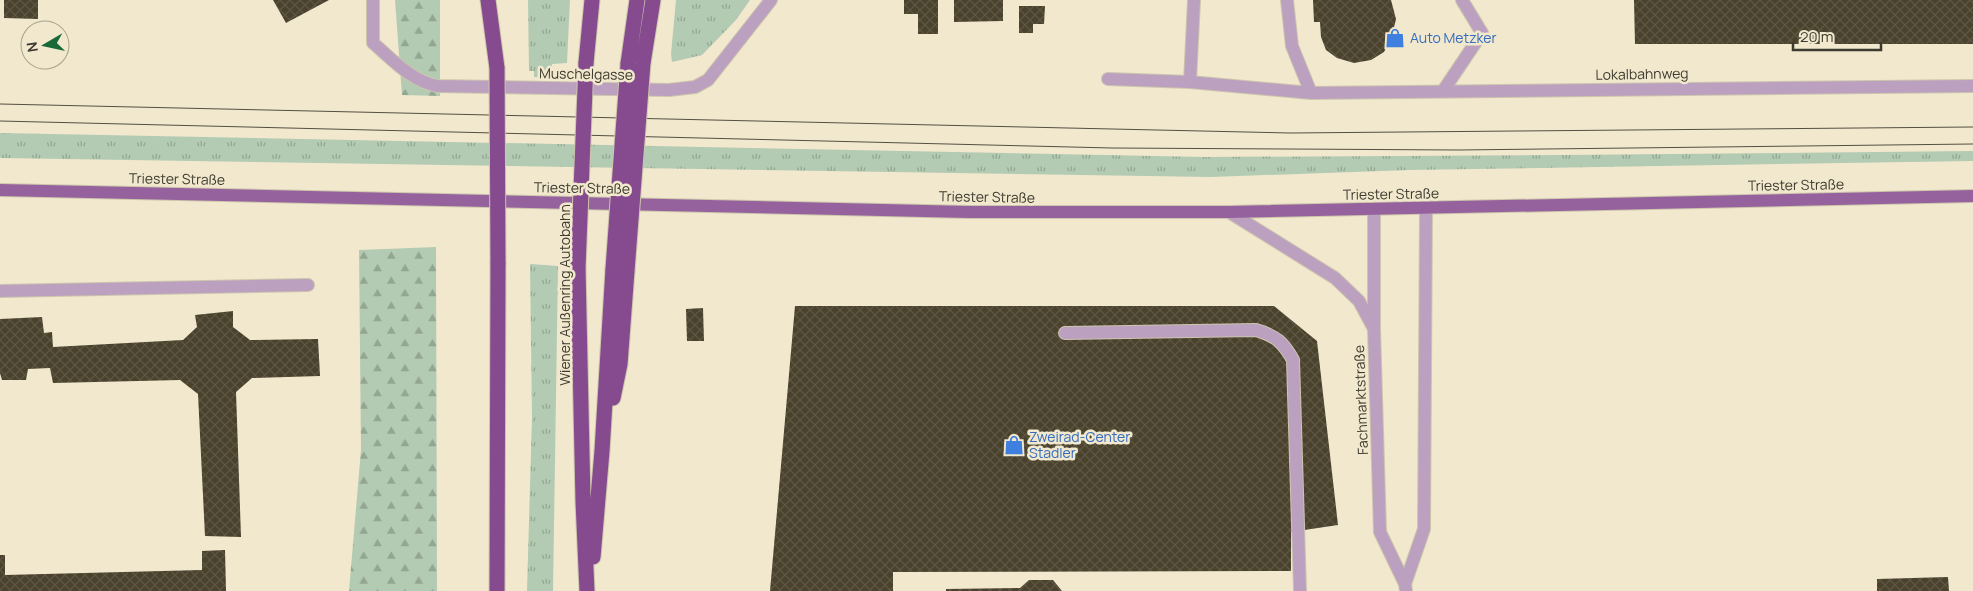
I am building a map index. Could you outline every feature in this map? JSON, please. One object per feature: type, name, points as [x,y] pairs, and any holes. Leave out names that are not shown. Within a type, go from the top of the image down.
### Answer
[{"type":"highway","points":[[488,0],[497,68]]},
{"type":"highway","points":[[498,591],[497,68],[499,0]]},
{"type":"highway","name":"Wiener Außenring Autobahn","points":[[589,591],[583,501],[578,268],[586,63],[592,0]]},
{"type":"highway","points":[[589,591],[620,270],[636,63],[637,0]]},
{"type":"highway","points":[[636,63],[653,0]]},
{"type":"main road","name":"Triester Straße","points":[[0,190],[969,212],[1374,210],[1973,196]]},
{"type":"street","name":"Muschelgasse","points":[[373,0],[373,43],[410,75],[426,84],[437,86],[669,90],[695,87],[708,80],[771,0]]},
{"type":"street","points":[[1190,82],[1194,0]]},
{"type":"street","points":[[1287,0],[1292,46],[1311,93]]},
{"type":"street","points":[[1443,91],[1482,33],[1462,0]]},
{"type":"street","name":"Lokalbahnweg","points":[[1108,79],[1190,82],[1311,93],[1973,86]]},
{"type":"street","name":"Fachmarktstraße","points":[[1406,588],[1424,529],[1426,208]]},
{"type":"street","name":"Fachmarktstraße","points":[[1374,210],[1374,329],[1380,532],[1406,588]]},
{"type":"street","points":[[1229,212],[1335,278],[1359,301],[1374,329]]},
{"type":"street","points":[[0,292],[308,285]]},
{"type":"street","points":[[1065,333],[1256,330],[1272,335],[1285,347],[1292,360],[1300,591]]},
{"type":"green space","points":[[395,0],[440,0],[440,96],[402,95]]},
{"type":"green space","points":[[528,0],[570,0],[567,63],[552,64],[550,78],[534,77],[534,71],[529,71]]},
{"type":"green space","points":[[676,0],[750,0],[736,20],[702,55],[672,62],[671,54]]},
{"type":"green space","points":[[0,133],[1205,157],[1973,151],[1973,161],[1409,170],[1211,177],[0,158]]},
{"type":"green space","points":[[436,247],[437,591],[349,591],[361,450],[359,250]]},
{"type":"green space","points":[[530,264],[558,266],[553,591],[527,591],[532,417]]},
{"type":"building","points":[[4,0],[38,0],[38,19],[4,18]]},
{"type":"building","points":[[273,0],[329,0],[286,23]]},
{"type":"building","points":[[904,0],[938,0],[938,34],[918,34],[918,14],[904,14]]},
{"type":"building","points":[[954,0],[1003,0],[1003,21],[954,22]]},
{"type":"building","points":[[1313,0],[1391,0],[1396,19],[1392,36],[1384,52],[1371,60],[1354,63],[1337,58],[1326,50],[1321,37],[1320,22],[1314,22]]},
{"type":"building","points":[[1634,0],[1973,0],[1973,44],[1635,44]]},
{"type":"building","points":[[1019,6],[1045,6],[1044,24],[1033,24],[1033,33],[1019,33]]},
{"type":"building","points":[[795,306],[1274,306],[1317,341],[1338,525],[1291,532],[1291,571],[893,572],[893,591],[770,591]]},
{"type":"building","points":[[703,308],[704,341],[687,341],[686,309]]},
{"type":"building","points":[[233,311],[233,327],[250,340],[318,339],[320,376],[252,378],[236,392],[241,537],[205,536],[198,394],[180,380],[53,383],[50,368],[28,369],[26,380],[2,380],[0,373],[0,319],[42,317],[44,333],[52,332],[53,347],[183,340],[197,327],[195,315]]},
{"type":"building","points":[[225,550],[226,591],[0,591],[0,555],[5,555],[5,575],[202,570],[202,551]]},
{"type":"building","points":[[1948,577],[1949,591],[1877,591],[1877,579]]},
{"type":"building","points":[[1029,580],[1053,580],[1062,591],[946,591],[946,589],[1020,588]]},
{"type":"tram line","points":[[0,104],[1290,133],[1973,127]]},
{"type":"tram line","points":[[0,121],[1112,148],[1459,150],[1973,144]]},
{"type":"place","name":"Auto Metzker","points":[[1395,38]]},
{"type":"place","name":"Zweirad-Center Stadler","points":[[1014,445]]}]
